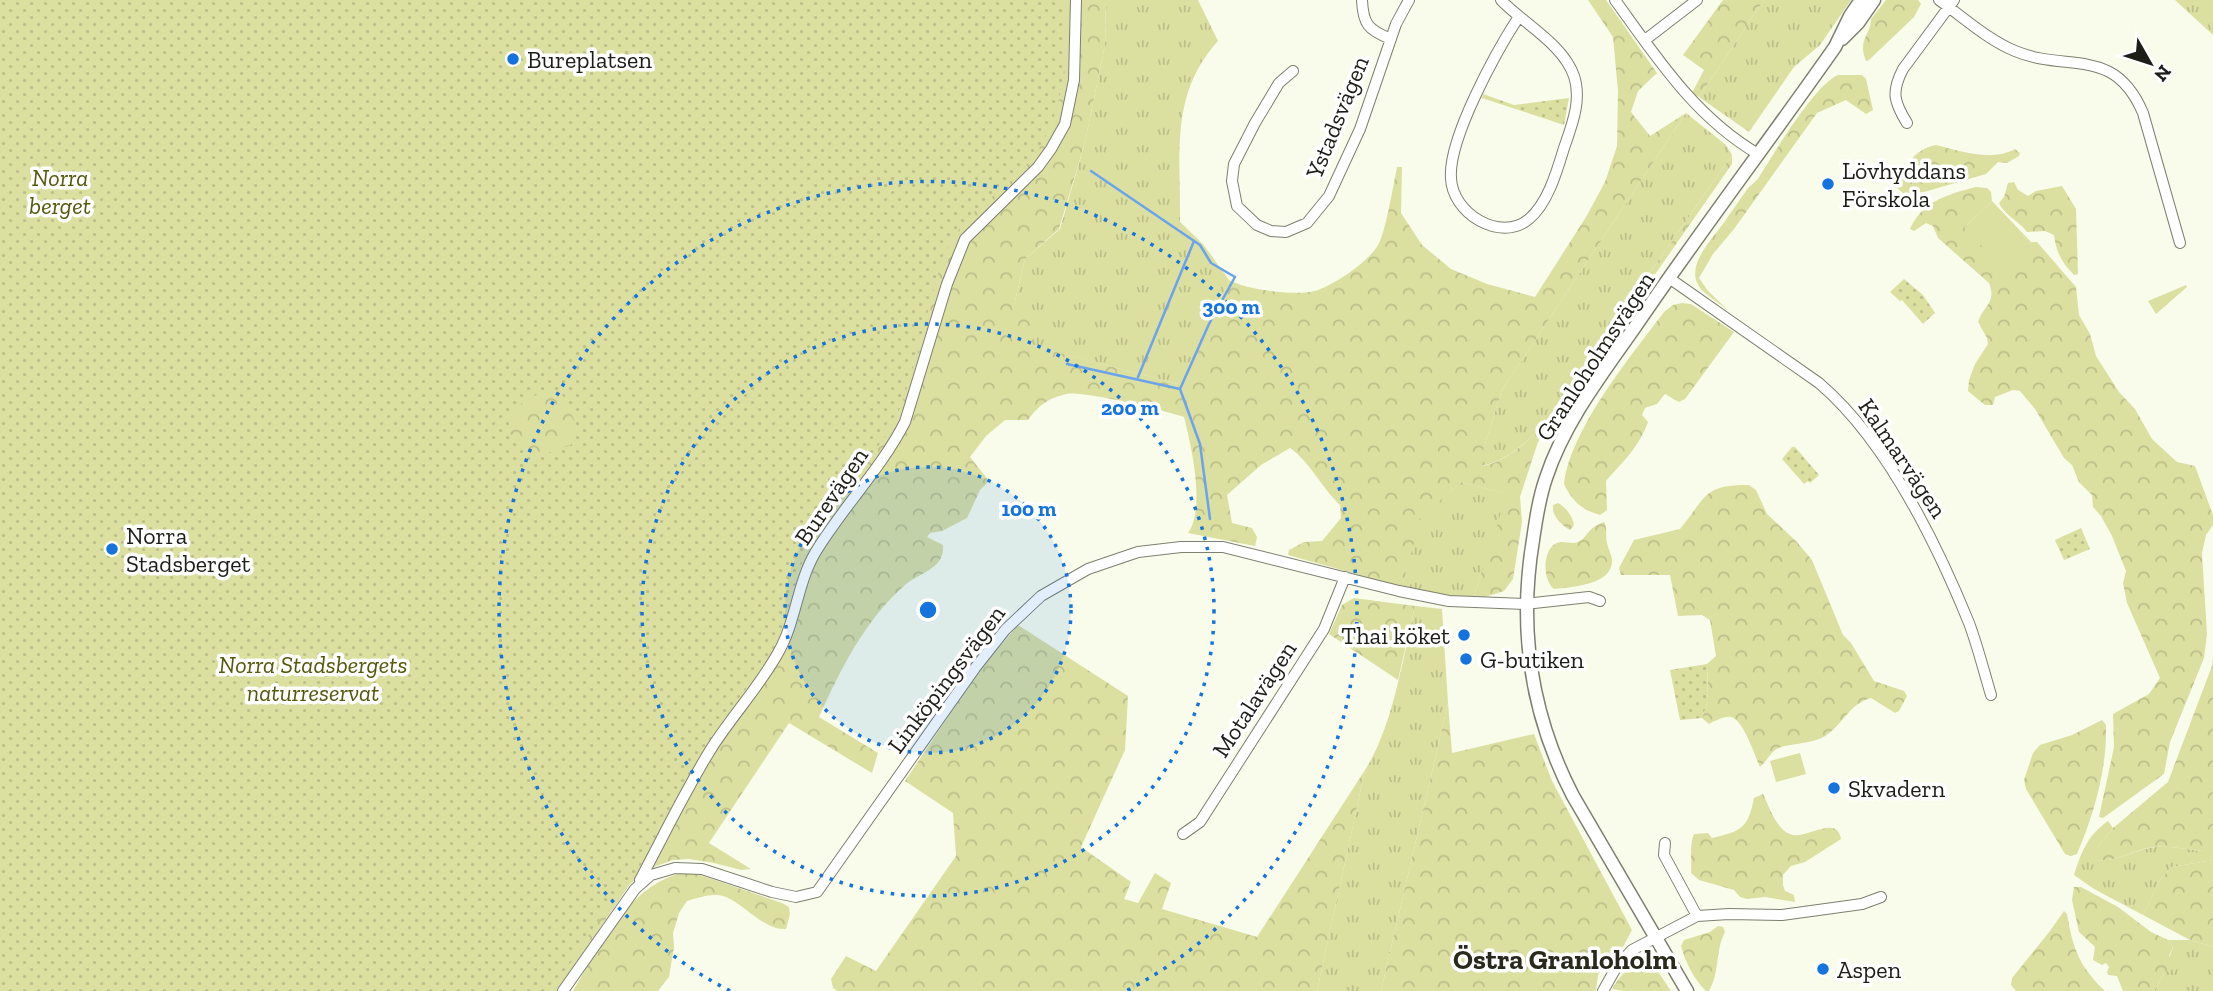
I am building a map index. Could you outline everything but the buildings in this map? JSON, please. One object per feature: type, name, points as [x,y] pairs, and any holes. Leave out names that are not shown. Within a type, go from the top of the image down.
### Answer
[{"type":"street","name":"Burevägen","points":[[563,991],[635,889],[711,749],[778,653],[793,620],[802,584],[814,554],[895,441],[905,422],[947,284],[965,239],[1038,167],[1065,124],[1071,101],[1076,52],[1076,0]]},
{"type":"street","points":[[1362,0],[1365,23],[1391,39]]},
{"type":"street","name":"Ystadsvägen","points":[[1293,71],[1279,83],[1255,123],[1234,164],[1231,181],[1237,206],[1257,225],[1271,231],[1286,232],[1307,223],[1328,196],[1360,129],[1391,39],[1409,0]]},
{"type":"street","points":[[1502,0],[1518,18],[1563,55],[1574,76],[1578,99],[1566,144],[1543,201],[1531,218],[1518,226],[1498,227],[1483,223],[1460,206],[1451,182],[1451,169],[1460,135],[1477,94],[1498,49],[1518,18]]},
{"type":"street","points":[[1615,0],[1689,99],[1741,144],[1758,154]]},
{"type":"street","points":[[1645,40],[1697,0]]},
{"type":"street","name":"Granloholmsvägen","points":[[1835,47],[1861,0]]},
{"type":"street","name":"Granloholmsvägen","points":[[1687,991],[1591,830],[1560,771],[1540,715],[1531,670],[1525,604],[1535,521],[1550,465],[1575,417],[1669,278],[1835,47],[1858,23],[1874,0]]},
{"type":"street","points":[[1939,0],[1951,3],[2000,44],[2016,52],[2090,64],[2107,70],[2128,86],[2143,113],[2180,243]]},
{"type":"street","points":[[1907,124],[1898,107],[1894,90],[1897,80],[1951,3]]},
{"type":"street","name":"Kalmarvägen","points":[[1669,278],[1819,383],[1837,398],[1856,420],[1928,531],[1970,626],[1992,695]]},
{"type":"street","name":"Linköpingsvägen","points":[[635,889],[651,875],[686,867],[702,869],[796,897],[817,892],[975,668],[1005,630],[1041,596],[1088,569],[1138,552],[1181,547],[1223,547],[1450,601],[1525,604],[1589,597],[1600,601]]},
{"type":"street","name":"Motalavägen","points":[[1183,835],[1200,822],[1324,629],[1345,577]]},
{"type":"street","points":[[1665,843],[1664,855],[1697,916]]},
{"type":"street","points":[[1603,991],[1617,966],[1632,950],[1697,916],[1782,915],[1849,906],[1881,897]]},
{"type":"green space","name":"Norra Stadsbergets naturreservat","points":[[0,0],[1106,0],[1105,45],[1085,142],[1059,229],[1025,259],[1013,310],[1036,319],[1030,345],[1182,385],[1229,280],[1248,287],[1273,291],[1309,292],[1334,282],[1373,252],[1381,239],[1397,167],[1402,167],[1401,213],[1422,245],[1451,269],[1487,284],[1535,297],[1586,217],[1605,182],[1617,146],[1618,91],[1613,37],[1588,0],[1606,0],[1657,73],[1638,91],[1631,112],[1650,136],[1686,113],[1502,390],[1484,447],[1481,466],[1505,457],[1540,430],[1732,155],[1732,164],[1538,442],[1520,497],[1522,522],[1513,579],[1504,591],[1485,597],[1474,596],[1507,494],[1461,482],[1408,529],[1415,539],[1402,587],[1288,555],[1289,550],[1304,542],[1322,541],[1341,518],[1340,505],[1304,460],[1290,448],[1261,465],[1227,495],[1232,523],[1252,528],[1257,537],[1255,546],[1188,533],[1196,509],[1196,493],[1193,460],[1184,417],[1106,398],[1067,394],[1044,403],[1028,420],[1005,420],[986,436],[970,457],[989,481],[980,490],[967,518],[942,531],[930,533],[927,537],[943,545],[940,560],[905,585],[877,614],[836,681],[819,717],[878,753],[872,773],[789,723],[709,843],[751,869],[741,870],[689,859],[673,860],[654,867],[630,884],[557,991],[0,991]]},
{"type":"green space","name":"Norra Stadsbergets naturreservat","points":[[0,0],[1066,0],[1064,72],[1054,117],[1045,139],[1032,159],[1015,177],[971,215],[949,245],[896,418],[809,544],[785,628],[776,646],[718,728],[643,862],[602,915],[552,991],[0,991]],"holes":[[[544,393],[562,394],[577,426],[571,445],[539,456],[509,433],[509,418],[526,398]]]},
{"type":"green space","points":[[1106,0],[1198,0],[1218,41],[1202,62],[1185,104],[1180,150],[1180,222],[1203,244],[1229,280],[1182,385],[1029,345],[1013,310],[1025,259],[1060,229],[1085,142],[1105,45]]},
{"type":"green space","points":[[1723,0],[1764,0],[1699,97],[1692,93],[1704,70],[1683,55]]},
{"type":"green space","points":[[1764,0],[1851,0],[1820,45],[1794,67],[1749,132],[1699,97]]},
{"type":"green space","points":[[1886,0],[1918,0],[1921,4],[1914,17],[1866,61],[1863,47],[1871,19]]},
{"type":"green space","points":[[2175,0],[2213,0],[2213,35]]},
{"type":"green space","points":[[1838,75],[1862,75],[1866,79],[1873,110],[1866,114],[1846,100],[1817,113],[1734,229],[1728,227],[1725,221],[1748,188],[1758,179],[1795,121],[1818,92]]},
{"type":"green space","points":[[1483,94],[1514,105],[1569,98],[1564,125],[1482,98]]},
{"type":"green space","points":[[1686,113],[1726,145],[1732,155],[1540,430],[1505,457],[1480,466],[1502,390]]},
{"type":"green space","points":[[1936,145],[1986,155],[2015,149],[2020,153],[2007,163],[1998,162],[1986,174],[1924,192],[1904,194],[1897,188],[1907,166],[1915,155]]},
{"type":"green space","points":[[2014,182],[2018,190],[2028,196],[2036,191],[2062,186],[2076,209],[2078,274],[2074,275],[2063,262],[2054,235],[2045,231],[2027,232],[1999,203],[2008,183]]},
{"type":"green space","points":[[1976,187],[1987,188],[1991,192],[1992,201],[1965,227],[2004,268],[2031,242],[2037,242],[2076,287],[2079,315],[2090,334],[2096,356],[2119,392],[2135,409],[2152,439],[2177,462],[2195,466],[2213,515],[2213,525],[2206,535],[2202,553],[2207,634],[2204,658],[2170,742],[2164,774],[2103,818],[2099,817],[2114,747],[2113,714],[2149,694],[2160,678],[2127,603],[2123,583],[2126,571],[2112,536],[2093,507],[2092,495],[2079,482],[2072,465],[2064,458],[2035,409],[2020,391],[2013,390],[1995,397],[1993,405],[1985,405],[1968,391],[1975,364],[1988,344],[1978,322],[1990,300],[1989,283],[1938,238],[1933,226],[1926,223],[1914,231],[1910,229],[1915,219],[1929,205],[1946,196]]},
{"type":"green space","points":[[1992,201],[2031,242],[2004,269],[1964,228]]},
{"type":"green space","points":[[1725,221],[1728,227],[1734,229],[1713,254],[1699,278],[1708,291],[1730,312],[1704,292],[1697,283],[1695,274],[1700,256]]},
{"type":"green space","points":[[1904,279],[1923,295],[1935,313],[1923,324],[1902,300],[1890,292]]},
{"type":"green space","points":[[2186,285],[2187,287],[2156,314],[2148,301]]},
{"type":"green space","points":[[1691,304],[1734,332],[1685,399],[1679,402],[1665,394],[1657,404],[1645,408],[1642,415],[1648,422],[1640,440],[1606,481],[1607,510],[1600,515],[1588,510],[1574,500],[1564,484],[1578,440],[1604,393],[1664,312],[1673,305]]},
{"type":"green space","points":[[1795,447],[1819,475],[1810,483],[1808,481],[1804,484],[1782,459]]},
{"type":"green space","points":[[1461,482],[1508,494],[1474,596],[1451,596],[1402,587],[1414,539],[1407,529]]},
{"type":"green space","points":[[1749,485],[1756,490],[1767,514],[1812,560],[1843,635],[1851,643],[1874,681],[1904,691],[1907,696],[1899,711],[1895,713],[1871,698],[1864,701],[1822,738],[1780,748],[1760,767],[1744,731],[1735,719],[1725,717],[1709,724],[1702,718],[1708,701],[1707,664],[1716,656],[1710,620],[1702,615],[1678,616],[1670,575],[1621,575],[1619,568],[1634,540],[1680,529],[1714,490]]},
{"type":"green space","points":[[1558,503],[1572,519],[1574,525],[1570,530],[1560,523],[1554,513],[1553,505]]},
{"type":"green space","points":[[1604,522],[1612,559],[1611,568],[1590,583],[1554,589],[1546,573],[1546,559],[1551,548],[1558,543],[1578,542],[1594,527]]},
{"type":"green space","points":[[2081,528],[2090,549],[2064,560],[2055,540]]},
{"type":"green space","points":[[1354,598],[1415,606],[1398,680],[1329,634],[1342,605]]},
{"type":"green space","points":[[1415,606],[1442,609],[1448,703],[1381,991],[1317,991],[1365,770],[1390,713]]},
{"type":"green space","points":[[1018,625],[1128,696],[1125,750],[1081,847],[1131,882],[1124,899],[1138,903],[1155,873],[1171,883],[1162,909],[1257,937],[1365,770],[1317,991],[838,991],[833,988],[831,979],[846,956],[876,971],[956,856],[953,813],[905,781],[978,672]]},
{"type":"green space","points":[[2213,657],[2213,851],[2156,847],[2112,859],[2097,860],[2097,848],[2113,828],[2168,782],[2212,666]]},
{"type":"green space","points":[[1707,664],[1708,701],[1702,718],[1680,720],[1670,670]]},
{"type":"green space","points":[[1448,703],[1452,753],[1534,734],[1552,781],[1632,930],[1623,947],[1609,958],[1598,975],[1596,991],[1381,991]]},
{"type":"green space","points":[[2102,720],[2106,725],[2106,742],[2098,791],[2077,854],[2070,856],[2065,854],[2026,789],[2024,780],[2033,753],[2040,745],[2072,735]]},
{"type":"green space","points":[[1800,753],[1806,774],[1776,782],[1770,761]]},
{"type":"green space","points":[[1763,794],[1774,817],[1790,834],[1833,828],[1841,839],[1805,862],[1791,866],[1783,875],[1785,891],[1794,895],[1795,902],[1765,897],[1747,899],[1740,897],[1734,890],[1699,880],[1691,873],[1694,834],[1708,833],[1712,838],[1737,830],[1746,822],[1754,798]]},
{"type":"green space","points":[[2108,821],[2113,828],[2097,848],[2097,860],[2164,847],[2213,851],[2213,860],[2172,867],[2160,880],[2143,915],[2074,875],[2086,845],[2095,832]]},
{"type":"green space","points":[[2213,860],[2213,947],[2190,940],[2143,915],[2160,880],[2172,867]]},
{"type":"green space","points":[[677,874],[697,874],[782,903],[789,907],[786,929],[770,926],[726,897],[711,895],[687,901],[679,913],[673,933],[674,947],[669,977],[658,991],[573,991],[604,939],[628,907],[659,882]]},
{"type":"green space","points":[[2074,887],[2081,887],[2118,907],[2151,932],[2168,940],[2173,947],[2169,956],[2176,962],[2176,968],[2164,973],[2154,991],[2123,991],[2117,976],[2108,975],[2109,967],[2106,963],[2102,965],[2093,960],[2095,947],[2079,932],[2072,900]]},
{"type":"green space","points":[[2064,911],[2078,956],[2105,991],[2016,991],[2011,985],[2012,978]]},
{"type":"green space","points":[[1718,926],[1723,927],[1725,932],[1712,984],[1709,991],[1706,991],[1690,970],[1681,946],[1684,940],[1710,932]]},
{"type":"green space","points":[[2168,940],[2190,940],[2213,947],[2213,991],[2154,991],[2173,947]]},
{"type":"green space","points":[[1646,964],[1657,970],[1671,991],[1612,989],[1626,972]]},
{"type":"waterway","points":[[1091,171],[1200,245],[1211,263],[1235,277],[1209,324],[1180,389]]},
{"type":"waterway","points":[[1138,377],[1194,241]]},
{"type":"waterway","points":[[1067,364],[1180,389],[1200,444],[1210,519]]},
{"type":"place","name":"Bureplatsen","points":[[513,59]]},
{"type":"place","name":"Lövhyddans Förskola","points":[[1828,184]]},
{"type":"place","name":"Norra Stadsberget","points":[[112,549]]},
{"type":"place","name":"Thai köket","points":[[1464,635]]},
{"type":"place","name":"G-butiken","points":[[1466,659]]},
{"type":"place","name":"Skvadern","points":[[1834,788]]},
{"type":"place","name":"Aspen","points":[[1823,969]]},
{"type":"district","name":"Östra Granloholm","points":[[1565,959]]},
{"type":"park label","name":"Norra berget","points":[[60,191]]}]
